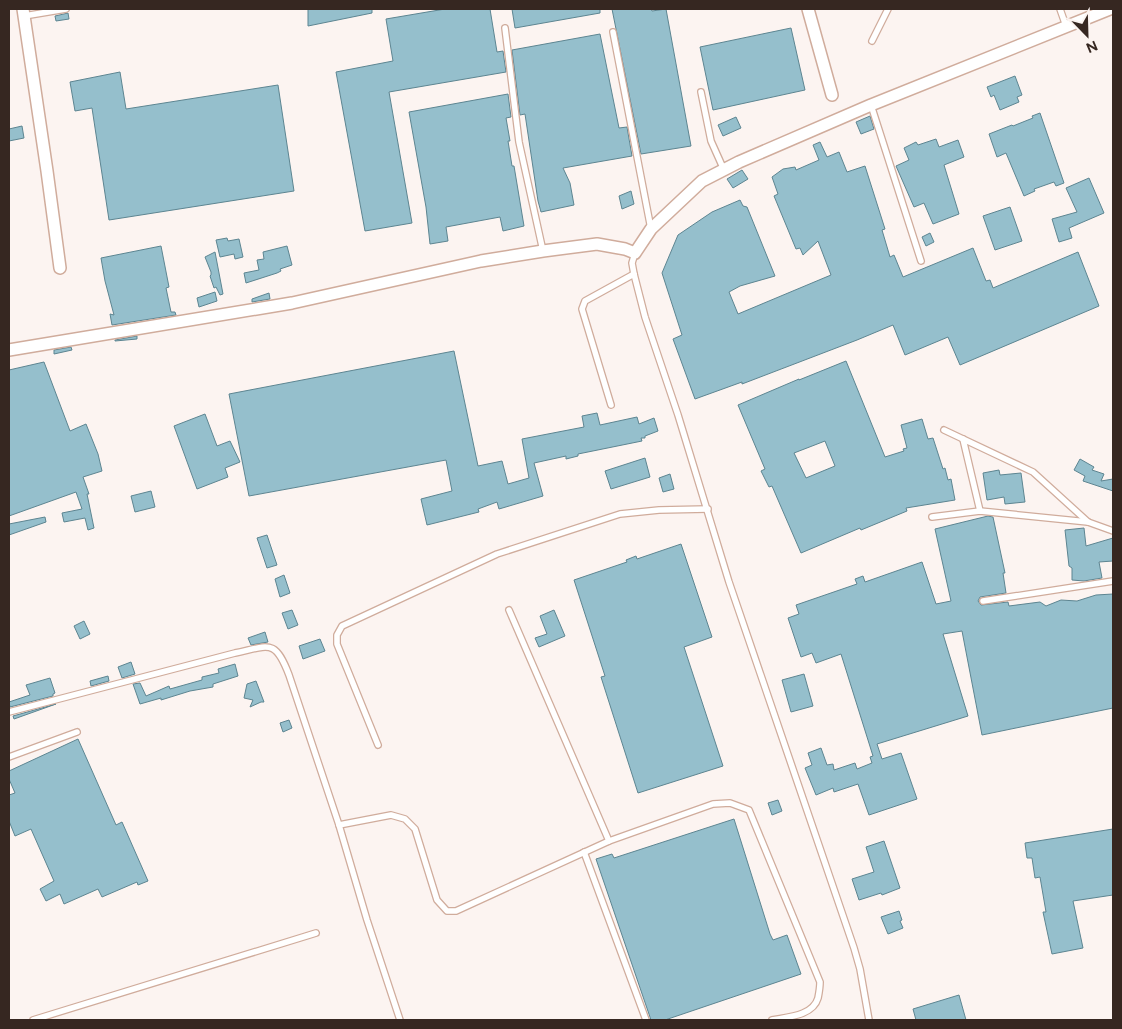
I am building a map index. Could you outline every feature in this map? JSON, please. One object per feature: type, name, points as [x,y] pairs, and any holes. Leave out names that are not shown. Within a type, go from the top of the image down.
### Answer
[{"type":"street","points":[[808,9],[832,95]]},
{"type":"street","points":[[9,350],[292,303],[481,261],[543,251],[597,244],[635,253],[651,229],[702,181],[739,162],[871,104],[1110,9]]},
{"type":"street","points":[[23,12],[60,268]]},
{"type":"lane","points":[[23,12],[66,9]]},
{"type":"lane","points":[[872,41],[888,9]]},
{"type":"lane","points":[[1060,9],[1066,26]]},
{"type":"lane","points":[[506,28],[518,142],[543,251]]},
{"type":"lane","points":[[613,32],[651,229]]},
{"type":"lane","points":[[701,92],[711,141],[724,170]]},
{"type":"lane","points":[[871,104],[921,261]]},
{"type":"lane","points":[[635,253],[632,263],[648,326],[730,582],[854,948],[870,1020]]},
{"type":"lane","points":[[611,405],[582,309],[585,301],[634,274]]},
{"type":"lane","points":[[944,430],[1034,472],[1088,522]]},
{"type":"lane","points":[[963,439],[980,511]]},
{"type":"lane","points":[[378,745],[337,644],[337,635],[342,626],[497,554],[620,514],[658,510],[708,509]]},
{"type":"lane","points":[[932,517],[980,511],[1088,522],[1113,531]]},
{"type":"lane","points":[[983,602],[1113,581]]},
{"type":"lane","points":[[509,610],[609,841]]},
{"type":"lane","points":[[9,712],[235,653],[266,646],[275,649],[282,656],[289,675],[339,825],[367,920],[400,1020]]},
{"type":"lane","points":[[9,757],[77,732]]},
{"type":"lane","points":[[339,825],[391,815],[405,819],[415,829],[437,900],[447,911],[456,911],[609,841],[712,804],[730,803],[748,810],[820,982],[818,1000],[812,1008],[803,1013],[772,1020]]},
{"type":"lane","points":[[584,852],[646,1020]]},
{"type":"lane","points":[[33,1020],[316,933]]},
{"type":"building","points":[[308,9],[372,9],[372,13],[308,26]]},
{"type":"building","points":[[445,9],[490,9],[497,52],[503,51],[506,72],[389,92],[412,223],[365,231],[336,72],[393,61],[386,19]]},
{"type":"building","points":[[512,9],[600,9],[600,13],[515,28]]},
{"type":"building","points":[[612,9],[651,9],[652,11],[666,9],[691,146],[641,154]]},
{"type":"building","points":[[68,13],[69,19],[56,21],[55,16]]},
{"type":"building","points":[[791,28],[805,90],[713,110],[700,47]]},
{"type":"building","points":[[600,34],[619,128],[627,127],[632,156],[563,168],[570,183],[574,205],[541,212],[525,114],[520,115],[512,50]]},
{"type":"building","points":[[120,72],[126,109],[278,85],[294,191],[109,220],[92,108],[75,111],[70,82]]},
{"type":"building","points":[[1015,76],[1022,95],[1017,97],[1019,102],[1000,110],[994,95],[991,97],[987,87]]},
{"type":"building","points":[[508,94],[511,117],[506,118],[510,141],[508,141],[524,226],[503,231],[500,217],[446,227],[448,241],[430,244],[426,207],[409,112]]},
{"type":"building","points":[[1040,113],[1064,183],[1056,186],[1054,182],[1034,189],[1035,191],[1024,196],[1006,153],[997,157],[989,134],[1033,118],[1032,116]]},
{"type":"building","points":[[870,116],[874,129],[861,134],[856,122]]},
{"type":"building","points":[[736,117],[741,128],[723,136],[718,125]]},
{"type":"building","points":[[22,126],[24,138],[9,141],[9,129]]},
{"type":"building","points":[[936,139],[939,147],[958,140],[964,157],[944,165],[959,214],[933,224],[924,203],[914,207],[896,166],[909,160],[904,148],[916,142],[918,145]]},
{"type":"building","points":[[820,142],[827,157],[839,152],[847,172],[865,166],[885,229],[882,230],[890,257],[894,255],[903,277],[973,248],[986,281],[990,280],[993,288],[1078,252],[1099,306],[960,365],[948,337],[905,355],[893,325],[742,384],[742,382],[695,399],[673,339],[682,335],[662,273],[678,235],[712,212],[740,200],[743,206],[747,207],[775,276],[740,286],[729,292],[738,314],[831,275],[818,241],[803,255],[800,248],[796,249],[774,196],[778,194],[772,177],[783,169],[795,167],[796,170],[819,160],[813,145]]},
{"type":"building","points":[[742,170],[748,179],[733,188],[727,179]]},
{"type":"building","points":[[1089,178],[1104,213],[1069,228],[1072,238],[1059,242],[1052,219],[1077,212],[1066,188]]},
{"type":"building","points":[[631,191],[634,204],[622,209],[619,196]]},
{"type":"building","points":[[1010,207],[1022,241],[995,250],[983,216]]},
{"type":"building","points":[[930,233],[934,242],[926,246],[922,237]]},
{"type":"building","points":[[227,238],[228,241],[239,239],[243,257],[235,259],[234,254],[220,257],[216,240]]},
{"type":"building","points":[[161,246],[169,287],[166,288],[171,312],[175,312],[176,315],[112,325],[110,314],[114,315],[101,258]]},
{"type":"building","points":[[287,246],[292,265],[280,269],[281,271],[277,273],[246,283],[244,273],[259,270],[257,260],[264,259],[263,252]]},
{"type":"building","points":[[215,252],[223,294],[220,295],[216,287],[214,288],[210,276],[211,272],[205,257]]},
{"type":"building","points":[[215,292],[217,301],[199,307],[197,298]]},
{"type":"building","points":[[269,293],[270,299],[252,302],[252,299]]},
{"type":"building","points":[[137,336],[137,339],[115,341],[115,340]]},
{"type":"building","points":[[71,347],[72,350],[54,354],[54,350]]},
{"type":"building","points":[[454,351],[478,466],[502,461],[508,484],[529,478],[522,439],[584,427],[582,416],[597,413],[600,425],[637,417],[639,424],[654,418],[658,431],[645,436],[645,438],[641,438],[642,441],[578,454],[578,456],[566,459],[566,456],[534,463],[543,496],[499,509],[497,502],[478,509],[479,512],[427,525],[421,499],[452,491],[446,460],[249,496],[229,394]]},
{"type":"building","points":[[846,361],[885,457],[904,451],[903,449],[907,448],[901,425],[922,419],[928,439],[933,438],[943,469],[945,468],[948,480],[951,479],[955,500],[906,508],[907,511],[861,530],[860,528],[801,553],[772,486],[769,487],[761,471],[765,469],[738,405]],"holes":[[[825,441],[835,466],[806,478],[794,453]]]},
{"type":"building","points":[[44,362],[70,431],[86,424],[98,454],[102,471],[83,477],[89,494],[87,494],[94,528],[88,530],[85,518],[64,522],[62,513],[82,509],[76,492],[9,516],[9,370]]},
{"type":"building","points":[[205,414],[217,446],[230,441],[240,462],[225,468],[228,477],[197,489],[174,426]]},
{"type":"building","points":[[645,458],[650,477],[611,489],[605,471]]},
{"type":"building","points":[[1080,459],[1094,467],[1092,470],[1104,474],[1101,481],[1113,479],[1113,491],[1083,481],[1085,476],[1074,470]]},
{"type":"building","points":[[999,470],[1000,475],[1021,473],[1025,502],[1005,504],[1004,497],[987,500],[983,473]]},
{"type":"building","points":[[670,474],[674,489],[663,492],[659,478]]},
{"type":"building","points":[[151,491],[155,507],[135,512],[131,496]]},
{"type":"building","points":[[988,516],[993,517],[1005,573],[1003,573],[1006,593],[980,597],[978,601],[981,605],[1008,602],[1009,606],[1040,602],[1046,606],[1061,600],[1077,601],[1096,595],[1113,594],[1113,708],[982,735],[962,631],[943,634],[968,716],[877,744],[882,759],[901,753],[917,799],[869,815],[858,784],[834,792],[833,788],[816,795],[805,768],[812,765],[808,753],[821,748],[827,765],[833,764],[834,770],[855,763],[857,769],[872,763],[870,757],[873,756],[841,654],[816,663],[812,653],[801,657],[788,618],[799,614],[796,605],[857,584],[855,579],[863,576],[865,582],[922,562],[936,604],[951,601],[935,529]]},
{"type":"building","points":[[45,517],[46,522],[9,535],[9,524]]},
{"type":"building","points":[[1084,528],[1086,546],[1113,538],[1113,561],[1099,562],[1102,578],[1084,581],[1072,580],[1072,568],[1069,566],[1065,530]]},
{"type":"building","points":[[267,535],[277,565],[267,568],[257,538]]},
{"type":"building","points":[[681,544],[712,637],[684,647],[723,766],[638,793],[601,677],[605,676],[574,580],[627,562],[626,560],[636,556],[637,559]]},
{"type":"building","points":[[284,575],[290,593],[280,597],[275,579]]},
{"type":"building","points":[[292,610],[298,625],[288,629],[282,613]]},
{"type":"building","points":[[554,610],[565,636],[539,647],[535,638],[547,634],[540,616]]},
{"type":"building","points":[[84,621],[90,634],[80,639],[74,626]]},
{"type":"building","points":[[265,632],[268,642],[251,645],[248,638]]},
{"type":"building","points":[[320,639],[325,651],[303,659],[299,646]]},
{"type":"building","points":[[131,662],[135,674],[122,678],[118,667]]},
{"type":"building","points":[[235,664],[238,676],[213,684],[213,687],[190,691],[161,700],[161,698],[140,704],[133,684],[140,683],[146,696],[169,686],[170,689],[202,680],[202,677],[219,673],[218,669]]},
{"type":"building","points":[[804,674],[813,706],[791,712],[782,680]]},
{"type":"building","points":[[108,676],[109,681],[91,686],[90,681]]},
{"type":"building","points":[[50,678],[55,693],[53,696],[10,707],[9,702],[30,695],[26,685]]},
{"type":"building","points":[[256,681],[264,702],[250,707],[253,700],[244,698],[247,684]]},
{"type":"building","points":[[56,704],[14,719],[13,716]]},
{"type":"building","points":[[289,720],[292,728],[283,732],[280,723]]},
{"type":"building","points":[[78,739],[116,825],[122,822],[148,881],[138,885],[137,882],[102,897],[98,889],[64,904],[60,894],[46,901],[40,889],[54,881],[31,829],[15,836],[9,821],[9,795],[15,793],[9,779],[9,771]]},
{"type":"building","points":[[778,800],[782,811],[772,815],[768,803]]},
{"type":"building","points":[[734,819],[770,934],[773,940],[787,935],[801,974],[665,1020],[651,1020],[596,859],[612,854],[614,858]]},
{"type":"building","points":[[1113,829],[1113,895],[1073,901],[1083,948],[1052,954],[1043,912],[1046,912],[1040,877],[1035,878],[1032,858],[1027,858],[1025,843]]},
{"type":"building","points":[[884,841],[900,888],[882,895],[881,893],[859,900],[852,879],[874,872],[866,847]]},
{"type":"building","points":[[899,911],[903,928],[888,934],[881,917]]},
{"type":"building","points":[[959,995],[966,1020],[916,1020],[913,1009]]}]
